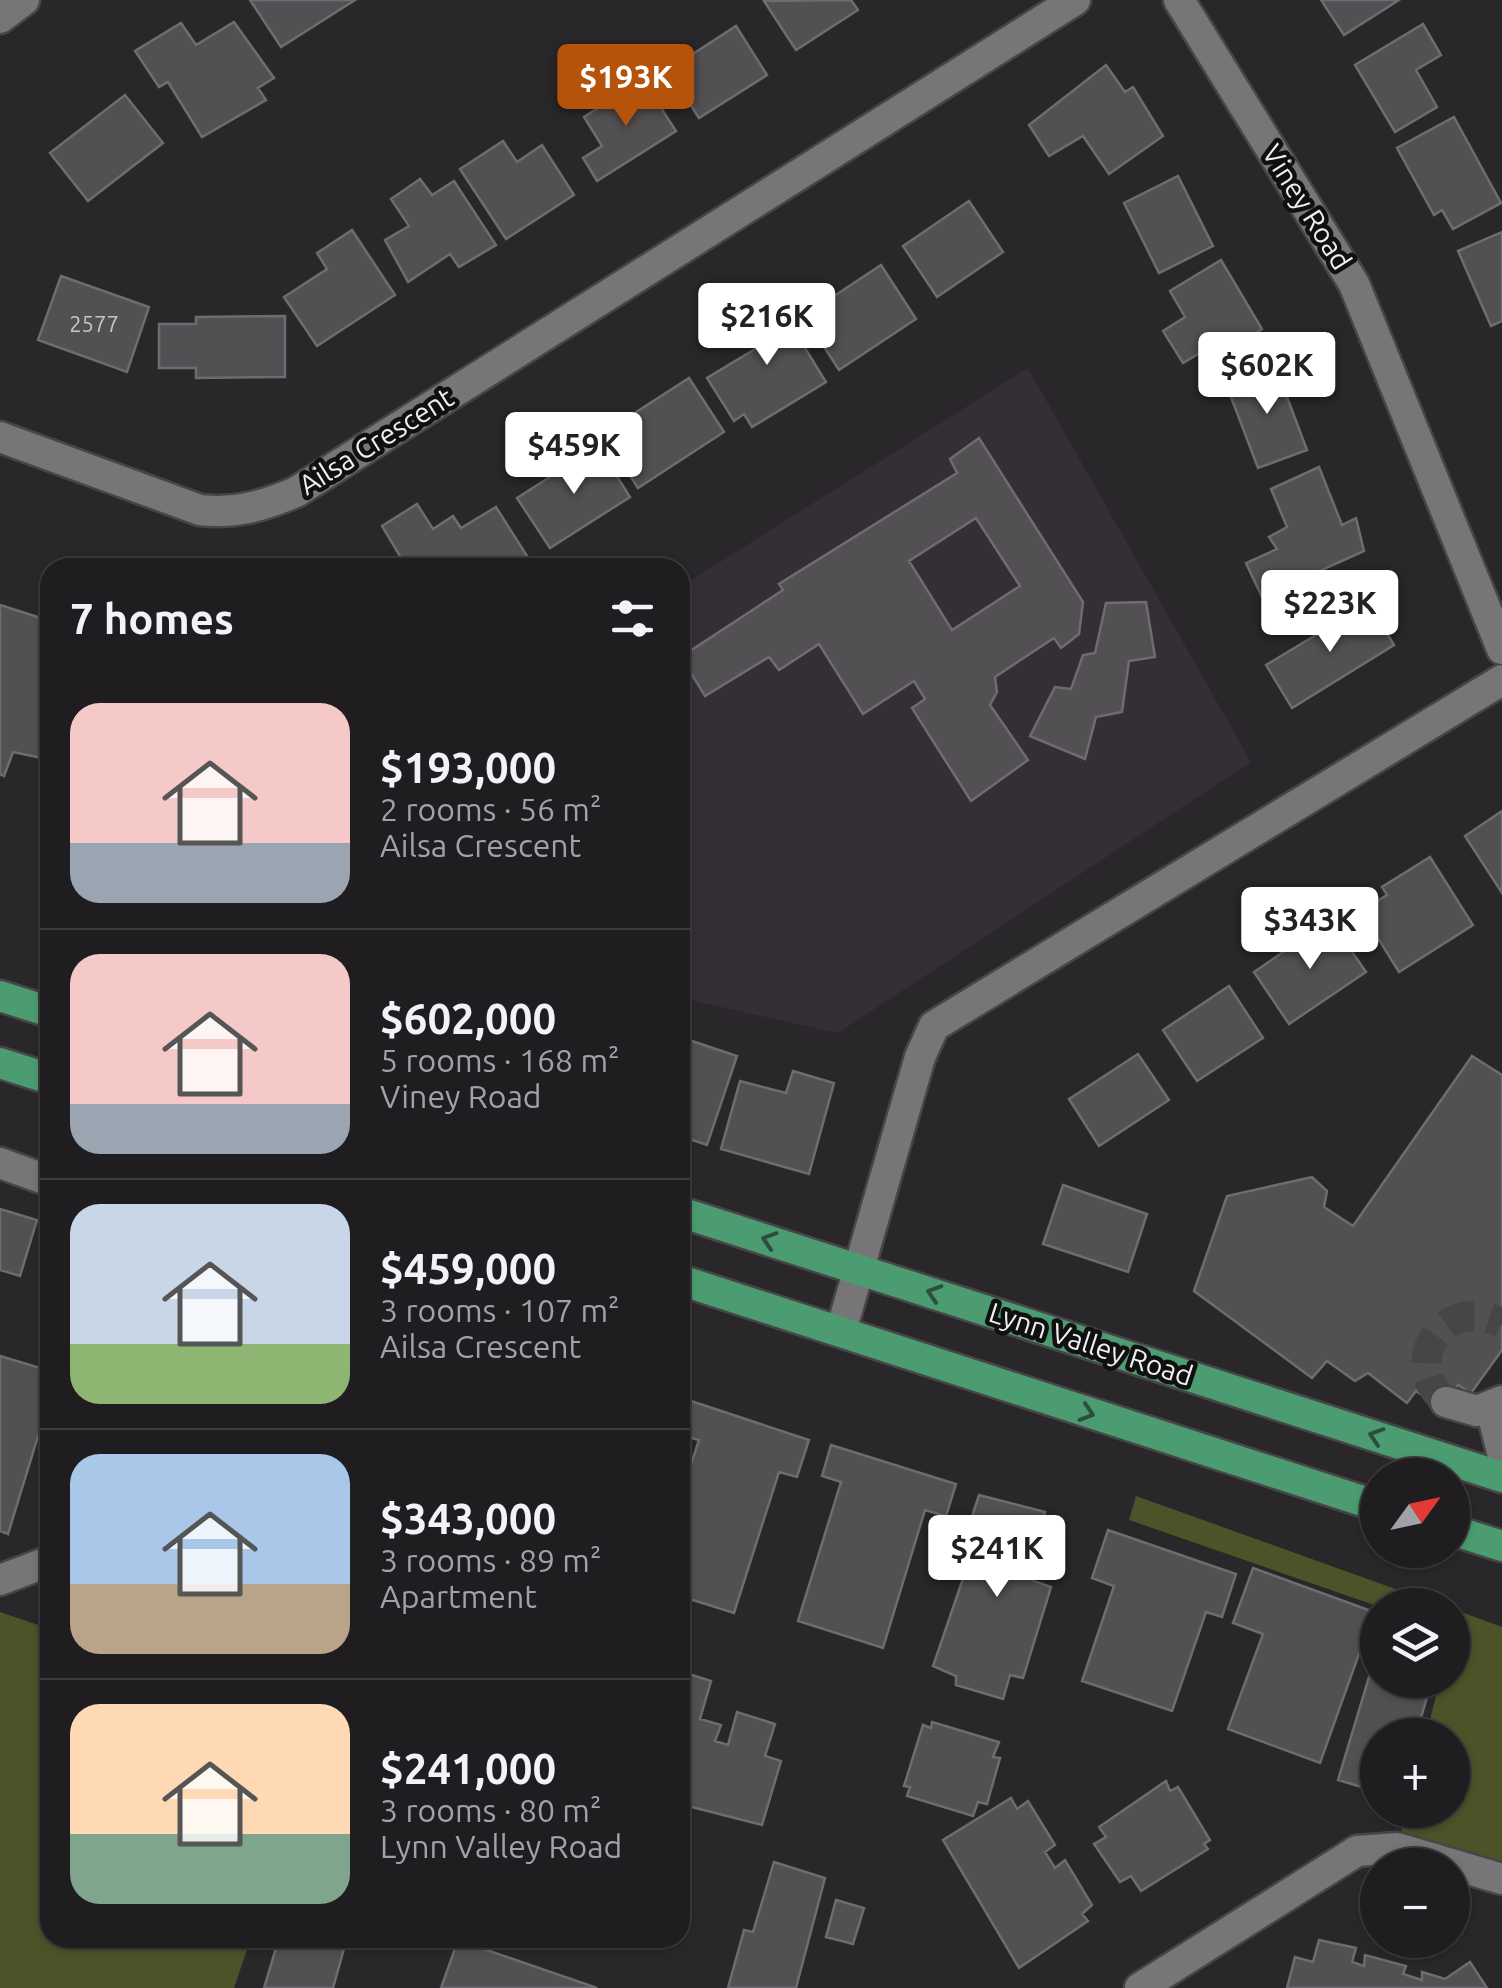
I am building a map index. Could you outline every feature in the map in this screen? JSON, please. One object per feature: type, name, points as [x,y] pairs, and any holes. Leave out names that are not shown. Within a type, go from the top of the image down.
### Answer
[{"type":"main road","points":[[0,996],[40,1009]]},
{"type":"main road","points":[[0,1063],[40,1076]]},
{"type":"main road","name":"Lynn Valley Road","points":[[690,1215],[1502,1476]]},
{"type":"main road","points":[[690,1283],[1360,1500]]},
{"type":"main road","points":[[1470,1536],[1502,1546]]},
{"type":"street","points":[[0,18],[24,0]]},
{"type":"street","name":"Ailsa Crescent","points":[[0,437],[200,510],[230,513],[265,505],[312,481],[1075,0]]},
{"type":"street","name":"Viney Road","points":[[1179,0],[1354,284],[1502,649]]},
{"type":"street","points":[[841,1331],[920,1058],[934,1026],[1502,680]]},
{"type":"street","points":[[0,1163],[40,1177]]},
{"type":"street","points":[[1446,1402],[1461,1410],[1497,1404],[1502,1452]]},
{"type":"street","points":[[0,1580],[40,1565]]},
{"type":"street","points":[[1140,1988],[1357,1852],[1397,1848],[1502,1879]]},
{"type":"shaded area","points":[[1028,368],[1251,762],[838,1033],[690,1000],[690,581]]},
{"type":"green space","points":[[1136,1496],[1393,1588],[1360,1588],[1360,1600],[1129,1520]]},
{"type":"green space","points":[[0,1612],[40,1626],[40,1948],[248,1948],[234,1988],[0,1988]]},
{"type":"green space","points":[[1470,1615],[1502,1627],[1502,1889],[1470,1879],[1470,1848],[1397,1848],[1402,1828],[1470,1828],[1470,1718],[1430,1718],[1435,1698],[1470,1698]]},
{"type":"building","points":[[250,0],[355,0],[281,47]]},
{"type":"building","points":[[851,0],[858,10],[796,50],[764,1]]},
{"type":"building","points":[[1321,0],[1399,0],[1344,35]]},
{"type":"building","points":[[234,22],[274,78],[258,88],[266,100],[202,137],[168,82],[159,87],[135,51],[181,23],[196,45]]},
{"type":"building","points":[[1423,24],[1441,55],[1416,70],[1437,107],[1395,132],[1355,65]]},
{"type":"building","points":[[736,26],[767,75],[699,118],[668,70]]},
{"type":"building","points":[[1106,65],[1125,92],[1133,87],[1163,136],[1109,174],[1083,136],[1049,156],[1029,125]]},
{"type":"building","points":[[643,80],[676,131],[597,181],[583,158],[602,146],[584,117]]},
{"type":"building","points":[[125,95],[163,143],[88,201],[50,153]]},
{"type":"building","points":[[1454,117],[1501,203],[1453,229],[1442,210],[1434,215],[1397,148]]},
{"type":"building","points":[[503,141],[517,162],[542,145],[574,195],[506,239],[460,169]]},
{"type":"building","points":[[1178,176],[1213,246],[1159,273],[1124,203]]},
{"type":"building","points":[[420,179],[432,195],[454,181],[496,245],[459,267],[450,254],[408,282],[385,240],[409,226],[391,199]]},
{"type":"building","points":[[969,201],[1003,252],[937,297],[903,246]]},
{"type":"building","points":[[352,230],[395,295],[317,346],[284,297],[327,269],[317,253]]},
{"type":"building","points":[[1502,232],[1502,321],[1491,326],[1458,251]]},
{"type":"building","points":[[1221,260],[1262,329],[1211,360],[1205,350],[1183,363],[1163,331],[1185,317],[1170,291]]},
{"type":"building","points":[[881,265],[916,319],[839,370],[804,316]]},
{"type":"building","points":[[61,276],[149,307],[127,372],[38,340]]},
{"type":"building","points":[[773,296],[826,382],[752,427],[744,414],[734,421],[707,378],[760,346],[741,315]]},
{"type":"building","points":[[285,316],[285,377],[196,378],[196,368],[159,368],[159,324],[196,324],[196,317]]},
{"type":"building","points":[[1275,365],[1307,450],[1258,468],[1226,384]]},
{"type":"building","points":[[689,378],[724,432],[638,488],[609,443],[630,430],[624,420]]},
{"type":"building","points":[[979,438],[1083,602],[1079,634],[1061,648],[1054,638],[995,677],[997,692],[990,705],[1028,760],[971,801],[912,708],[925,699],[914,681],[863,714],[819,644],[779,670],[769,657],[705,696],[690,672],[690,651],[783,590],[779,584],[957,473],[950,459]],"holes":[[[976,518],[1020,586],[952,630],[909,561]]]},
{"type":"building","points":[[598,446],[630,497],[550,548],[517,498]]},
{"type":"building","points":[[1319,467],[1342,525],[1356,518],[1364,551],[1262,597],[1246,563],[1277,549],[1269,537],[1287,527],[1271,489]]},
{"type":"building","points":[[417,504],[433,529],[453,516],[461,528],[496,507],[527,556],[401,558],[382,526]]},
{"type":"building","points":[[1146,602],[1155,657],[1129,661],[1122,712],[1096,717],[1085,759],[1030,736],[1055,687],[1071,689],[1083,655],[1095,653],[1106,603]]},
{"type":"building","points":[[1369,603],[1394,645],[1292,708],[1266,665]]},
{"type":"building","points":[[0,605],[40,618],[40,758],[13,752],[4,776],[0,774]]},
{"type":"building","points":[[1502,811],[1502,893],[1465,836]]},
{"type":"building","points":[[1430,857],[1473,925],[1399,972],[1361,911],[1387,895],[1382,887]]},
{"type":"building","points":[[1330,920],[1366,972],[1289,1024],[1254,972]]},
{"type":"building","points":[[1229,986],[1263,1038],[1197,1081],[1163,1030]]},
{"type":"building","points":[[690,1040],[737,1056],[707,1145],[690,1139]]},
{"type":"building","points":[[1138,1054],[1169,1100],[1099,1146],[1069,1099]]},
{"type":"building","points":[[1472,1056],[1502,1075],[1502,1350],[1471,1393],[1458,1385],[1442,1408],[1416,1391],[1407,1403],[1368,1373],[1355,1381],[1327,1361],[1312,1378],[1194,1291],[1227,1196],[1312,1177],[1327,1191],[1324,1207],[1353,1226]]},
{"type":"building","points":[[793,1071],[834,1083],[809,1174],[721,1149],[740,1081],[786,1093]]},
{"type":"building","points":[[1063,1185],[1147,1214],[1128,1272],[1043,1244]]},
{"type":"building","points":[[0,1209],[37,1220],[20,1276],[0,1270]]},
{"type":"building","points":[[0,1356],[40,1368],[40,1430],[8,1534],[0,1531]]},
{"type":"building","points":[[691,1401],[809,1440],[797,1477],[779,1472],[734,1613],[690,1599],[690,1467],[699,1440],[690,1438]]},
{"type":"building","points":[[831,1445],[956,1484],[946,1516],[925,1510],[883,1648],[798,1621],[841,1482],[822,1476]]},
{"type":"building","points":[[979,1495],[1045,1512],[1036,1550],[1046,1555],[1034,1581],[1051,1587],[1023,1678],[1010,1675],[1003,1699],[956,1685],[956,1676],[933,1666],[979,1532],[969,1526]]},
{"type":"building","points":[[1108,1530],[1236,1574],[1222,1617],[1206,1612],[1172,1711],[1082,1681],[1114,1586],[1092,1578]]},
{"type":"building","points":[[1253,1568],[1360,1607],[1360,1651],[1320,1763],[1228,1729],[1263,1634],[1233,1623]]},
{"type":"building","points":[[690,1674],[711,1681],[700,1719],[721,1725],[715,1741],[728,1745],[737,1712],[775,1724],[765,1756],[781,1761],[762,1825],[690,1807]]},
{"type":"building","points":[[1363,1698],[1427,1698],[1421,1718],[1360,1718],[1360,1787],[1338,1780]]},
{"type":"building","points":[[932,1722],[999,1742],[993,1757],[1000,1758],[987,1804],[978,1802],[973,1816],[907,1796],[910,1787],[904,1786],[923,1725],[931,1728]]},
{"type":"building","points":[[1166,1781],[1170,1791],[1178,1787],[1210,1840],[1204,1844],[1208,1849],[1141,1891],[1131,1876],[1120,1882],[1094,1844],[1106,1837],[1099,1827]]},
{"type":"building","points":[[1011,1798],[1017,1809],[1028,1801],[1055,1845],[1045,1852],[1055,1868],[1065,1860],[1092,1905],[1082,1914],[1088,1921],[1019,1968],[943,1840]]},
{"type":"building","points":[[774,1862],[825,1878],[796,1988],[728,1988],[744,1930],[753,1932]]},
{"type":"building","points":[[836,1900],[864,1908],[853,1944],[826,1937]]},
{"type":"building","points":[[1319,1940],[1356,1948],[1352,1962],[1364,1966],[1365,1958],[1376,1958],[1406,1966],[1403,1974],[1422,1980],[1422,1972],[1445,1979],[1470,1962],[1487,1988],[1287,1988],[1295,1957],[1313,1962]]},
{"type":"building","points":[[276,1948],[344,1948],[333,1988],[264,1988]]},
{"type":"building","points":[[455,1948],[481,1948],[597,1988],[441,1988]]},
{"type":"tunnel","points":[[1446,1402],[1432,1386],[1426,1368],[1435,1336],[1464,1317],[1482,1317],[1502,1324]]}]
